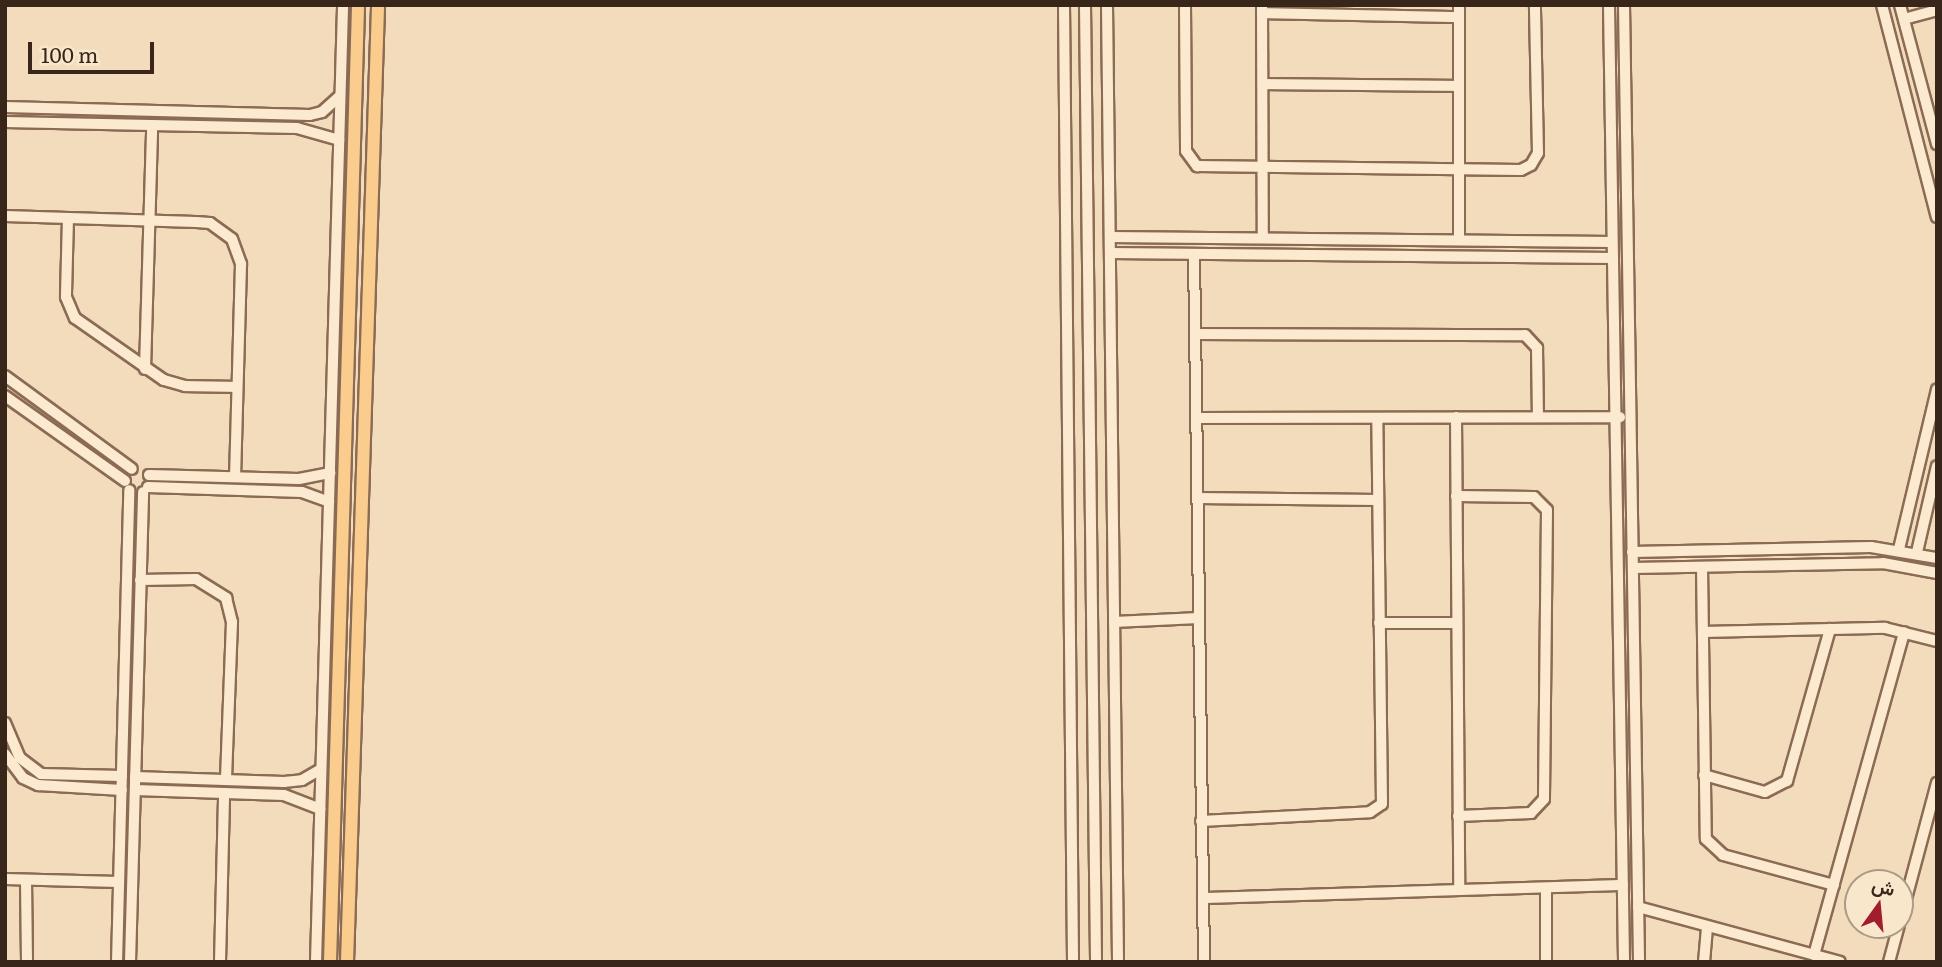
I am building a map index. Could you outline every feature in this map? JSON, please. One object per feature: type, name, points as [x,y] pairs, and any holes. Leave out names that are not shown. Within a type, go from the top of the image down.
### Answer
[{"type":"main road","points":[[330,962],[346,121],[358,5]]},
{"type":"main road","points":[[347,962],[378,5]]},
{"type":"street","points":[[316,962],[339,140],[346,121],[340,96],[343,5]]},
{"type":"street","points":[[1064,5],[1073,962]]},
{"type":"street","points":[[1085,5],[1097,962]]},
{"type":"street","points":[[1107,5],[1118,962]]},
{"type":"street","points":[[1185,5],[1187,156],[1205,169],[1521,170],[1537,157],[1535,5]]},
{"type":"street","points":[[1609,5],[1624,962]]},
{"type":"street","points":[[1623,5],[1639,962]]},
{"type":"street","points":[[1882,5],[1937,217]]},
{"type":"street","points":[[1900,5],[1937,144]]},
{"type":"street","points":[[1263,238],[1262,9],[1460,11],[1459,240]]},
{"type":"street","points":[[1903,19],[1937,10]]},
{"type":"street","points":[[1263,83],[1460,86]]},
{"type":"street","points":[[5,107],[310,115],[322,112],[340,96]]},
{"type":"street","points":[[5,122],[297,128],[339,140]]},
{"type":"street","points":[[145,369],[152,125]]},
{"type":"street","points":[[5,216],[210,223],[232,239],[241,264],[235,477]]},
{"type":"street","points":[[68,218],[69,309],[75,318],[145,369],[185,386],[237,387]]},
{"type":"street","points":[[1110,237],[1612,242]]},
{"type":"street","points":[[1110,253],[1613,258]]},
{"type":"street","points":[[1194,254],[1204,962]]},
{"type":"street","points":[[1195,334],[1525,335],[1537,348],[1538,417]]},
{"type":"street","points":[[5,376],[132,469],[140,468],[149,475],[299,479],[330,473]]},
{"type":"street","points":[[1899,549],[1937,389]]},
{"type":"street","points":[[5,396],[127,485],[146,489],[302,492],[329,502]]},
{"type":"street","points":[[1455,417],[1459,890]]},
{"type":"street","points":[[1196,418],[1630,417]]},
{"type":"street","points":[[1202,821],[1370,811],[1380,807],[1384,798],[1377,418]]},
{"type":"street","points":[[1916,552],[1937,466]]},
{"type":"street","points":[[117,962],[127,485],[132,469]]},
{"type":"street","points":[[130,962],[141,580],[149,475]]},
{"type":"street","points":[[1456,496],[1534,497],[1547,510],[1544,799],[1531,813],[1458,816]]},
{"type":"street","points":[[1197,498],[1378,500]]},
{"type":"street","points":[[1632,552],[1899,549],[1937,558]]},
{"type":"street","points":[[1633,568],[1883,563],[1937,573]]},
{"type":"street","points":[[1702,567],[1704,834],[1712,849],[1834,884]]},
{"type":"street","points":[[141,580],[196,579],[226,598],[232,622],[226,780]]},
{"type":"street","points":[[1114,622],[1199,618]]},
{"type":"street","points":[[1379,623],[1457,623]]},
{"type":"street","points":[[1703,632],[1830,629],[1904,632],[1937,641]]},
{"type":"street","points":[[1704,775],[1765,792],[1787,781],[1830,629]]},
{"type":"street","points":[[1814,955],[1904,632]]},
{"type":"street","points":[[5,723],[20,758],[41,774],[122,776]]},
{"type":"street","points":[[5,754],[23,778],[38,785],[122,790]]},
{"type":"street","points":[[135,777],[284,782],[302,780],[321,769]]},
{"type":"street","points":[[284,782],[284,795]]},
{"type":"street","points":[[1914,872],[1934,804],[1937,783]]},
{"type":"street","points":[[135,790],[284,795],[320,809]]},
{"type":"street","points":[[220,962],[224,793]]},
{"type":"street","points":[[5,873],[22,880]]},
{"type":"street","points":[[5,879],[119,883]]},
{"type":"street","points":[[22,880],[27,962]]},
{"type":"street","points":[[1203,898],[1623,886]]},
{"type":"street","points":[[1546,888],[1546,962]]},
{"type":"street","points":[[1638,907],[1840,962]]},
{"type":"street","points":[[1704,962],[1707,926]]},
{"type":"street","points":[[1889,962],[1895,939]]}]
